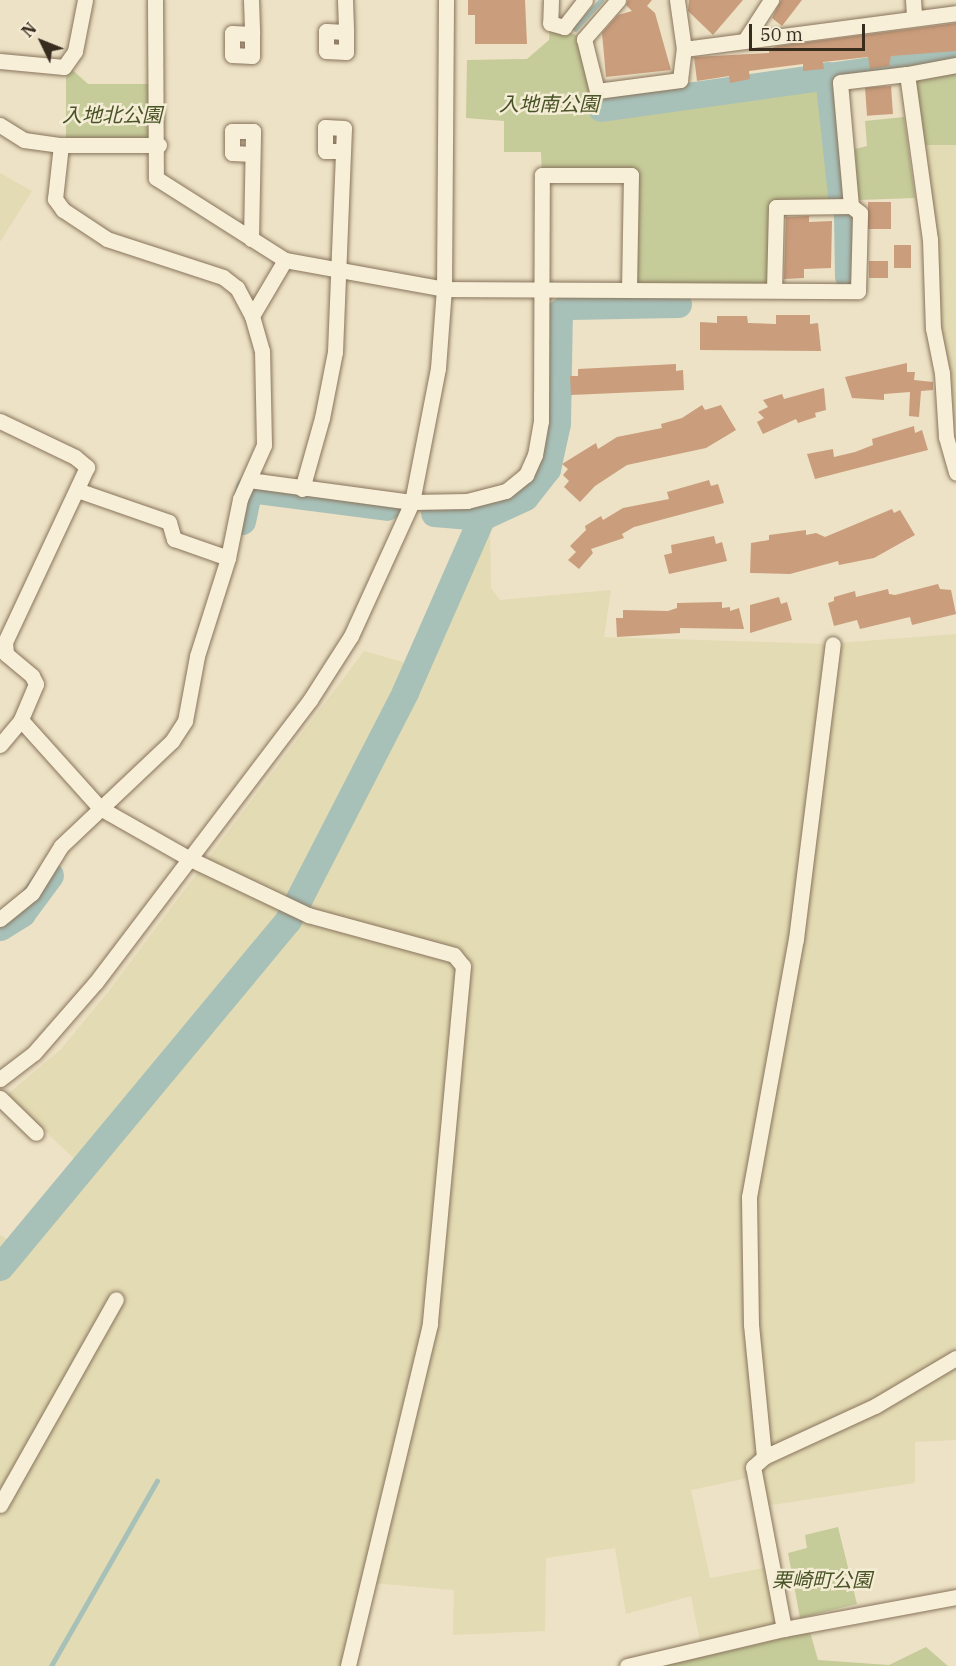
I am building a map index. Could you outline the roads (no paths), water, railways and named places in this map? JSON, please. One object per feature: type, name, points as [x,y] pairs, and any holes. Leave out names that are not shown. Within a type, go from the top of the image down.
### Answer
[{"type":"street","points":[[0,61],[64,67],[75,51],[85,0]]},
{"type":"street","points":[[155,0],[159,145],[156,178],[285,260],[444,289],[858,291],[860,213],[851,206],[776,207],[774,290]]},
{"type":"street","points":[[251,0],[252,34]]},
{"type":"street","points":[[345,0],[346,32]]},
{"type":"street","points":[[0,1079],[34,1053],[74,1008],[310,700],[351,636],[412,502],[438,368],[444,289],[446,0]]},
{"type":"street","points":[[551,0],[550,23],[564,27],[585,0]]},
{"type":"street","points":[[618,0],[584,39],[597,91],[680,80],[684,49],[677,0]]},
{"type":"street","points":[[745,40],[771,0]]},
{"type":"street","points":[[913,0],[914,16]]},
{"type":"street","points":[[684,49],[956,12]]},
{"type":"street","points":[[851,206],[840,82],[956,65]]},
{"type":"street","points":[[907,74],[930,239],[933,328],[942,373],[946,437],[956,473]]},
{"type":"street","points":[[0,125],[24,140],[61,145],[159,145]]},
{"type":"street","points":[[3,912],[32,893],[61,846],[172,741],[185,721],[197,656],[228,558],[240,499],[264,445],[265,405],[262,351],[252,316],[237,288],[223,277],[107,238],[63,210],[55,199],[61,145]]},
{"type":"street","points":[[302,489],[322,418],[335,352],[343,152]]},
{"type":"street","points":[[251,239],[252,154]]},
{"type":"street","points":[[249,480],[302,489],[412,502],[467,501],[506,491],[526,475],[536,455],[541,422],[542,175],[631,175],[629,290]]},
{"type":"street","points":[[252,316],[285,260]]},
{"type":"street","points":[[0,421],[75,457],[87,467],[80,491],[5,642],[6,654],[33,676],[36,684],[21,720],[0,745]]},
{"type":"street","points":[[80,491],[169,522],[174,539],[228,558]]},
{"type":"street","points":[[764,1457],[751,1325],[749,1197],[796,939],[833,644]]},
{"type":"street","points":[[21,720],[100,808],[188,858],[308,915],[454,955],[463,966],[430,1324],[348,1666]]},
{"type":"street","points":[[0,1098],[36,1133]]},
{"type":"street","points":[[0,1505],[116,1299]]},
{"type":"street","points":[[784,1629],[753,1467],[764,1457],[875,1406],[956,1358]]},
{"type":"street","points":[[627,1666],[784,1629],[956,1597]]},
{"type":"waterway","points":[[575,29],[601,0]]},
{"type":"waterway","points":[[601,108],[956,58]]},
{"type":"waterway","points":[[828,75],[841,195]]},
{"type":"waterway","points":[[847,213],[848,276]]},
{"type":"waterway","points":[[0,1267],[288,920],[405,692],[482,517],[525,497],[547,469],[557,423],[559,313],[568,306],[678,304]]},
{"type":"waterway","points":[[242,521],[249,489],[387,507]]},
{"type":"waterway","points":[[434,513],[482,517]]},
{"type":"waterway","points":[[0,927],[22,913],[50,875]]},
{"type":"waterway","points":[[51,1666],[157,1481]]},
{"type":"park label","name":"入地南公園","points":[[549,103]]},
{"type":"park label","name":"入地北公園","points":[[112,114]]},
{"type":"park label","name":"栗崎町公園","points":[[822,1579]]}]
